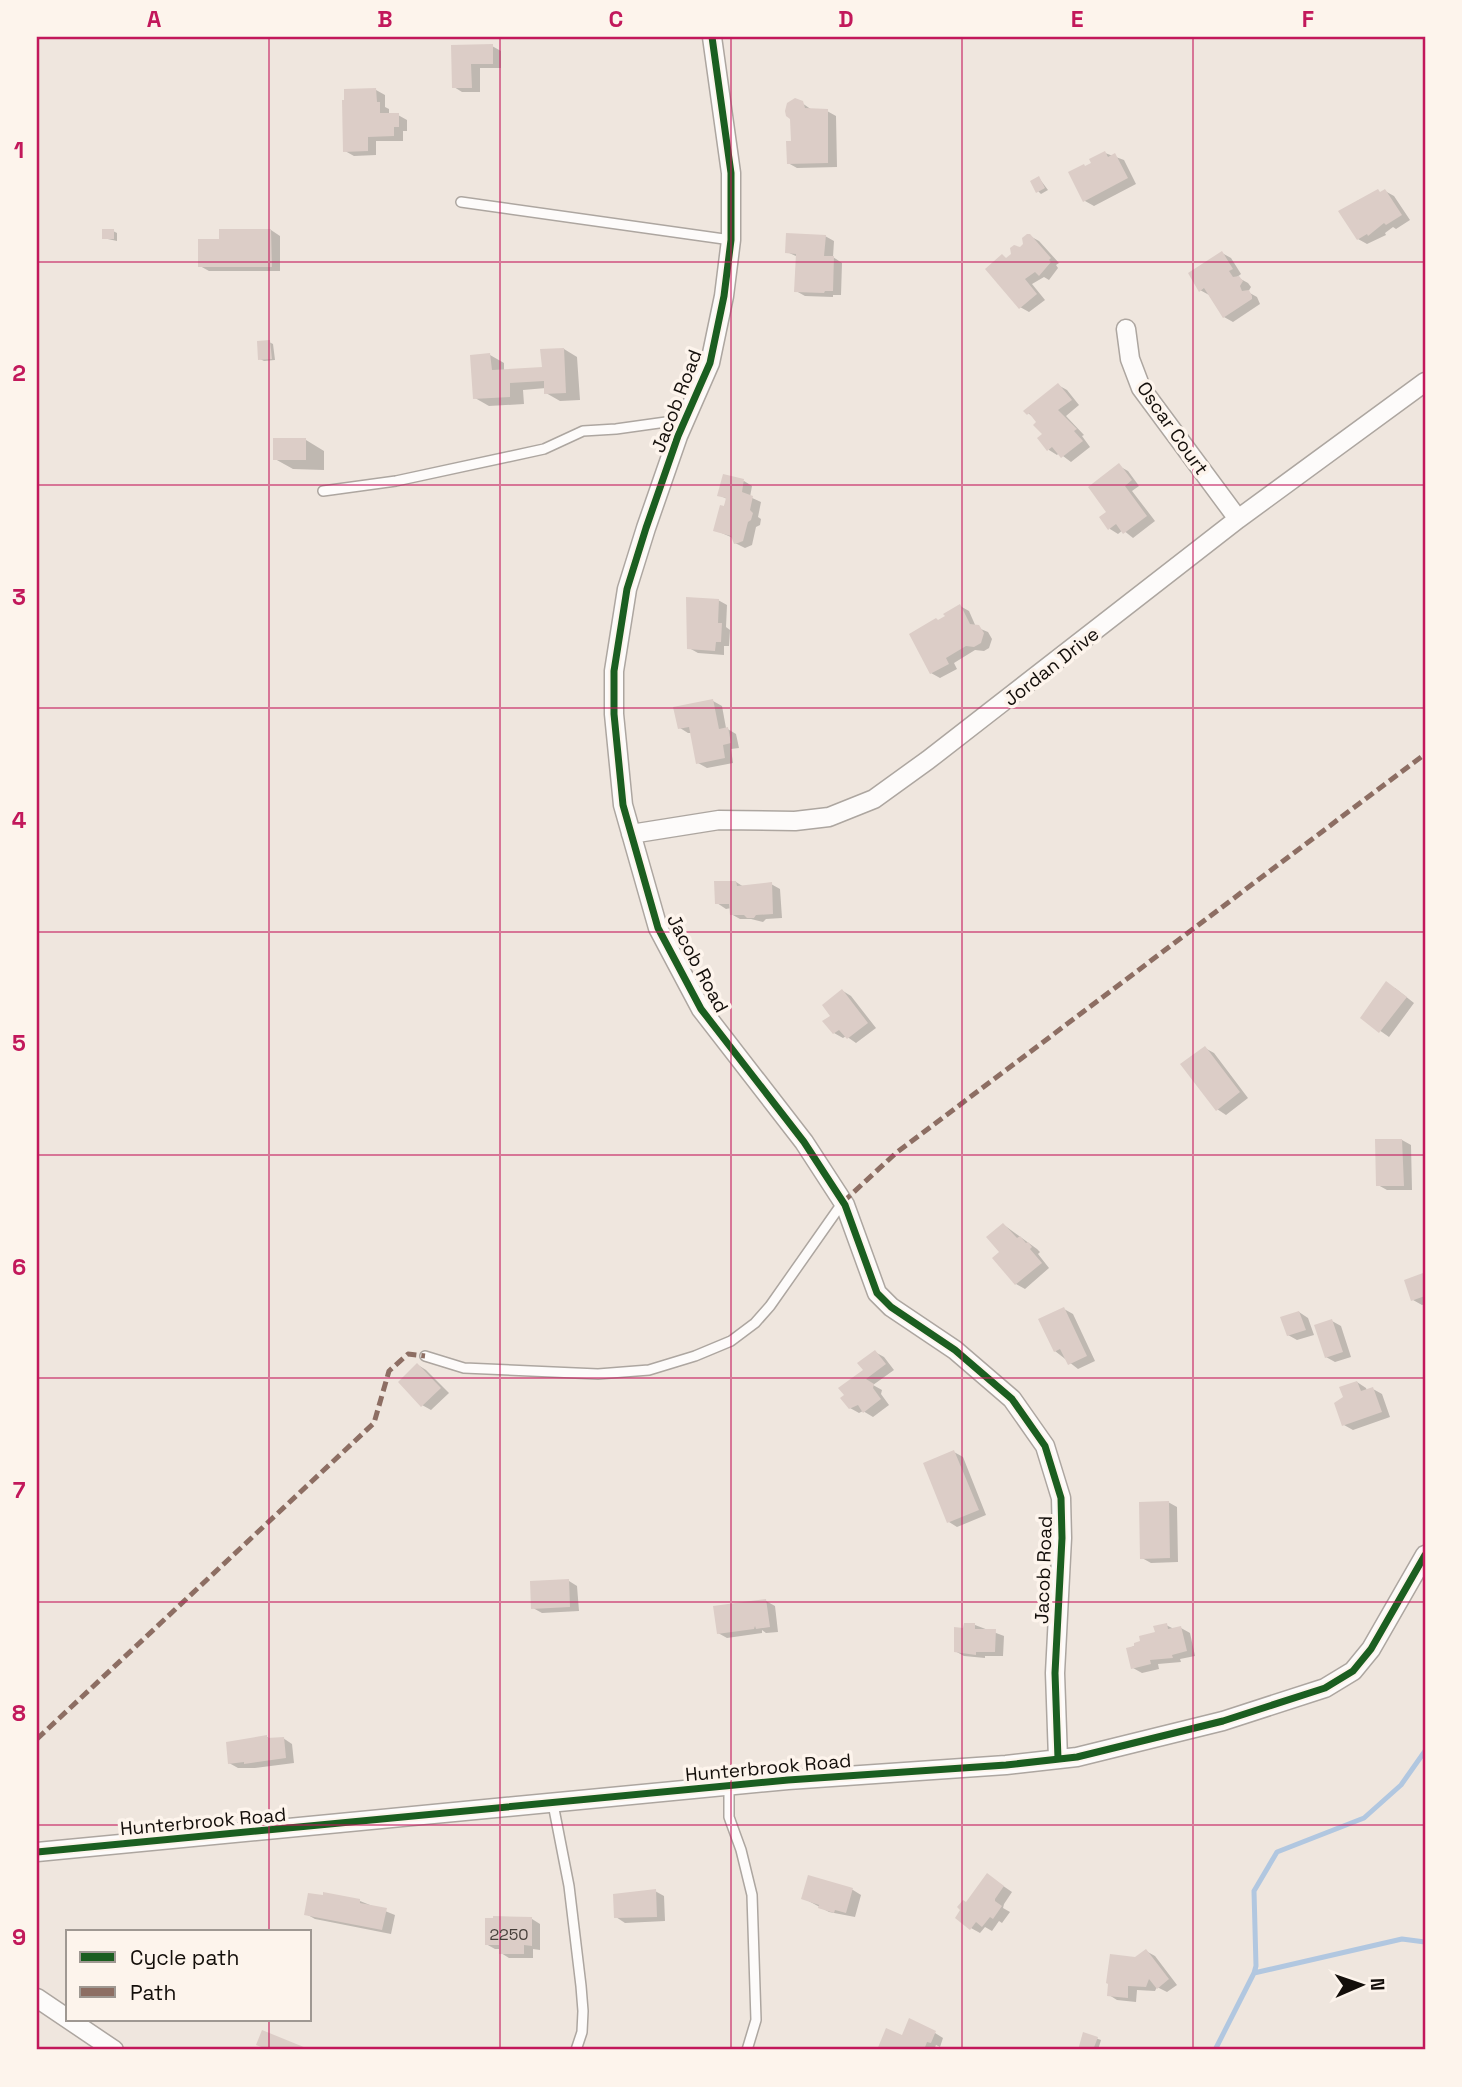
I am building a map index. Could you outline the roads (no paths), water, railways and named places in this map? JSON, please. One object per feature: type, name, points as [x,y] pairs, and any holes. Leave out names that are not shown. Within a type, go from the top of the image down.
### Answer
[{"type":"street","name":"Jacob Road","points":[[712,37],[732,173],[731,240],[724,296],[710,363],[682,428],[627,589],[614,671],[614,714],[621,792],[658,928],[701,1009],[804,1142],[843,1202],[877,1293],[891,1307],[955,1350],[1012,1399],[1045,1446],[1060,1498],[1061,1511],[1055,1673],[1058,1759]]},
{"type":"street","name":"Oscar Court","points":[[1126,328],[1130,359],[1141,388],[1238,519]]},
{"type":"street","name":"Jordan Drive","points":[[631,834],[719,820],[814,819],[842,813],[874,799],[918,768],[1238,519],[1425,382]]},
{"type":"street","name":"Hunterbrook Road","points":[[37,1852],[729,1786],[1077,1757],[1223,1721],[1325,1688],[1353,1671],[1371,1649],[1425,1555]]},
{"type":"street","points":[[37,1998],[66,2018]]},
{"type":"street","points":[[71,2021],[114,2050]]},
{"type":"lane","points":[[461,202],[731,240]]},
{"type":"lane","points":[[323,491],[397,481],[544,449],[583,431],[666,422],[682,428]]},
{"type":"lane","points":[[425,1356],[464,1368],[598,1374],[649,1370],[695,1356],[731,1341],[755,1323],[770,1306],[843,1202]]},
{"type":"lane","points":[[729,1786],[729,1817],[741,1850],[752,1895],[756,2020],[747,2050]]},
{"type":"lane","points":[[553,1804],[569,1886],[581,1986],[582,2032],[576,2050]]},
{"type":"waterway","points":[[1254,1973],[1254,1891],[1277,1852],[1364,1818],[1401,1785],[1425,1751]]},
{"type":"waterway","points":[[1215,2050],[1254,1973],[1402,1939],[1425,1942]]}]
